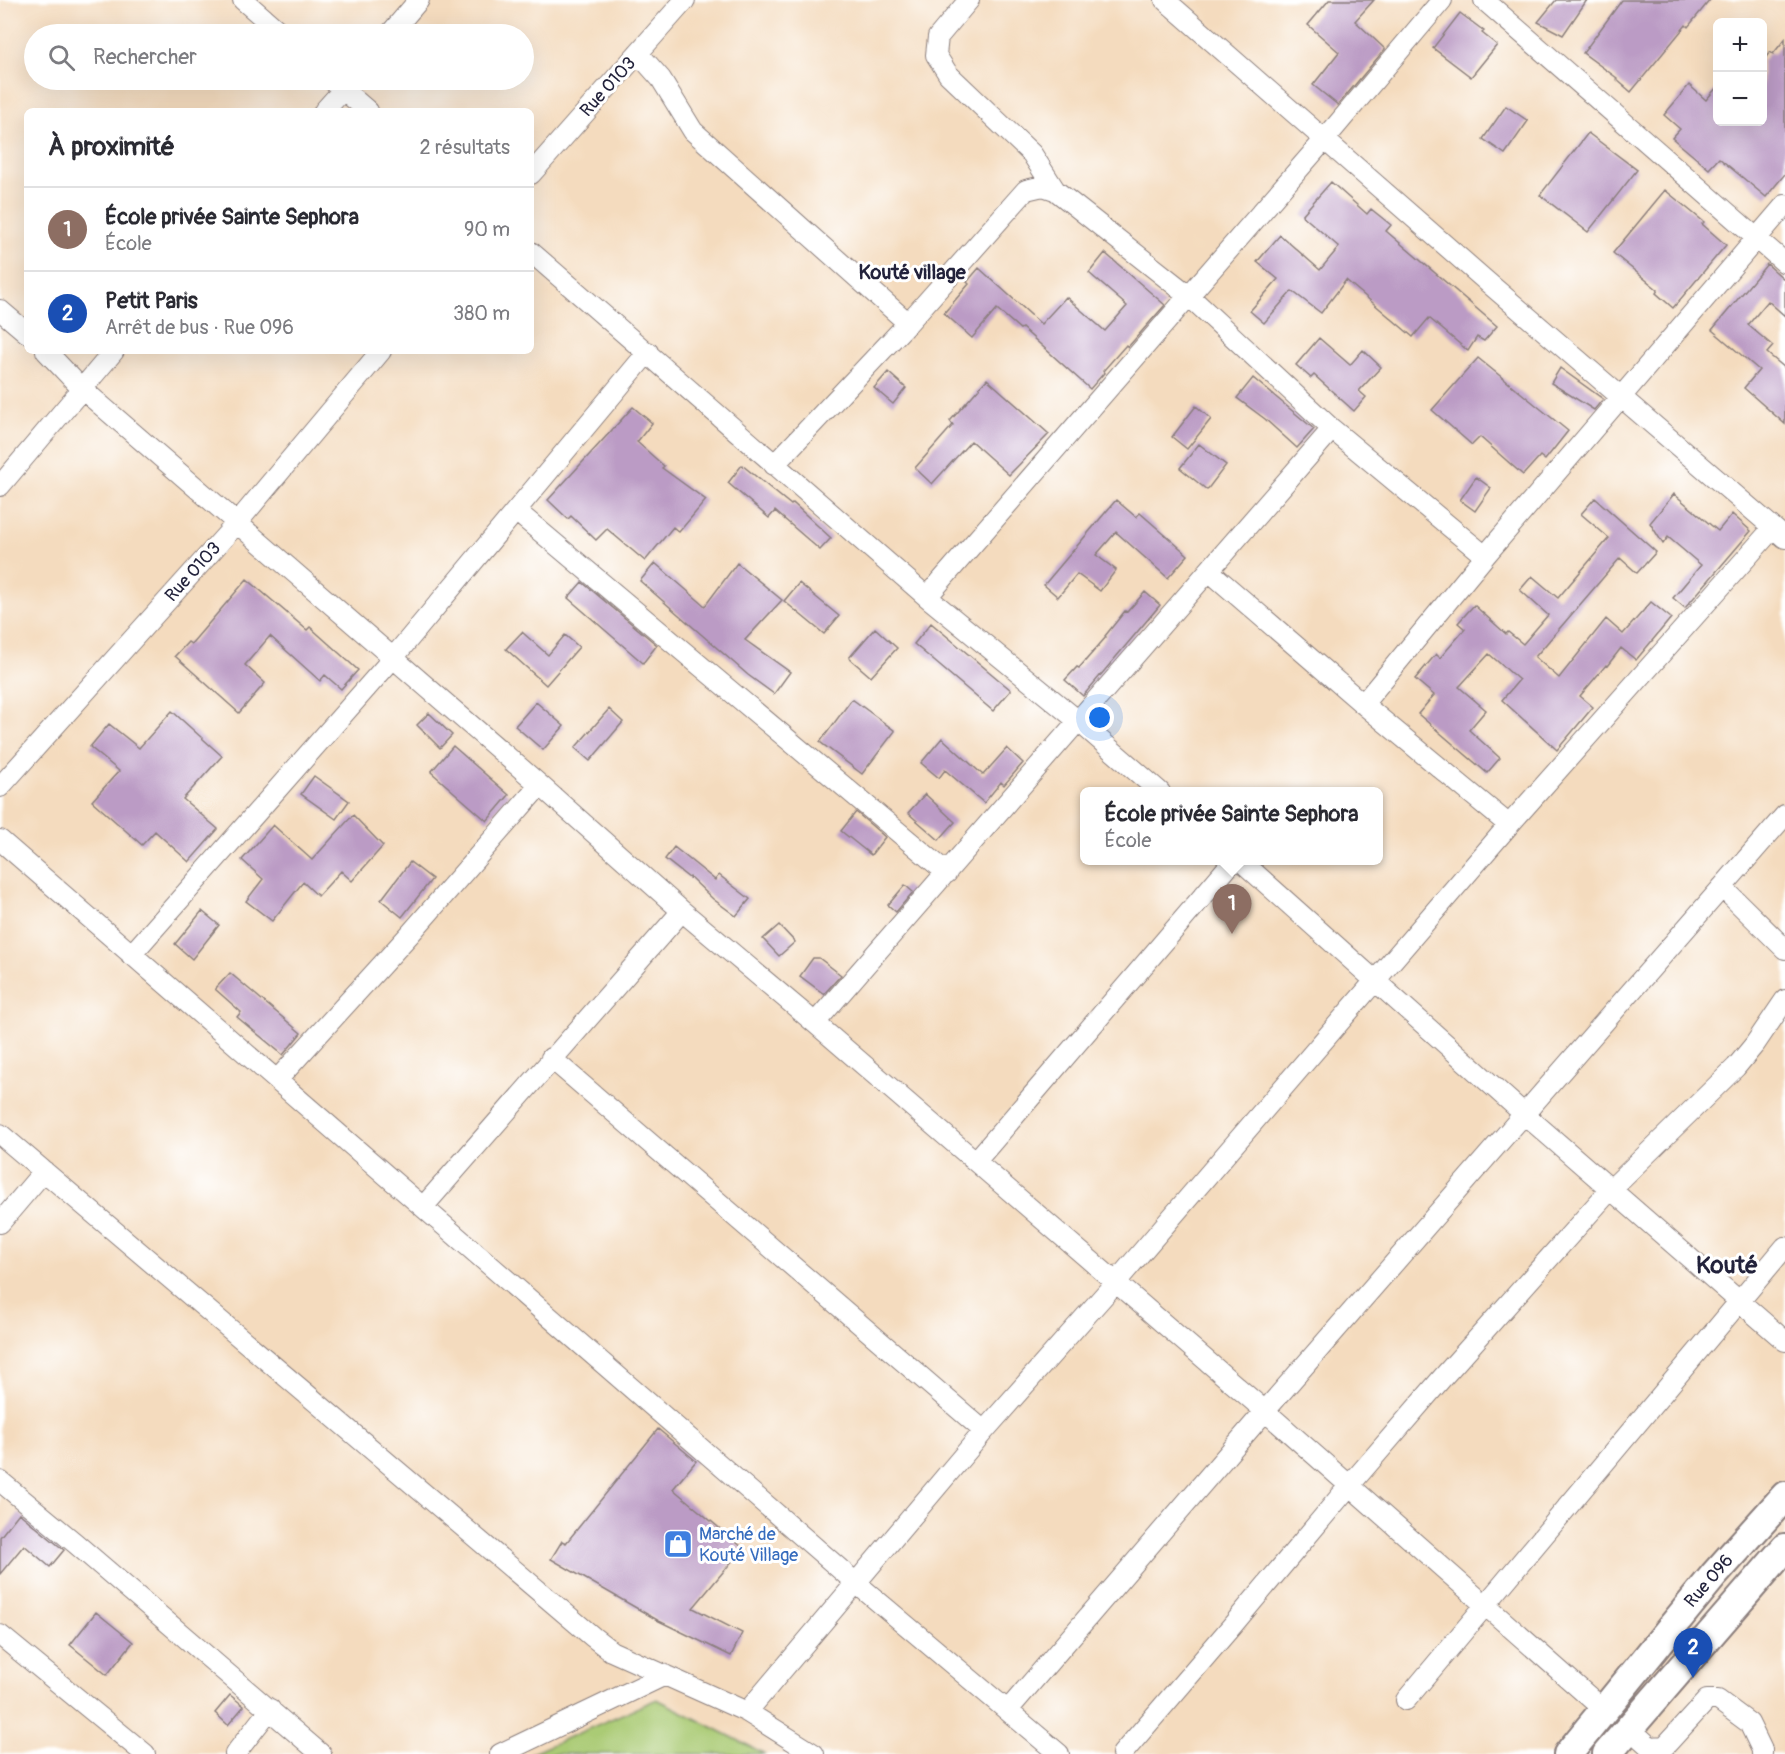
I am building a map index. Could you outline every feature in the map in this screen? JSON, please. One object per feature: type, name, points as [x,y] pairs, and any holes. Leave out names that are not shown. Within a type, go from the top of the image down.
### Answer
[{"type":"main road","name":"Rue O96","points":[[1568,1754],[1714,1575],[1785,1496]]},
{"type":"main road","name":"Rue O96","points":[[1607,1754],[1785,1548]]},
{"type":"street","points":[[243,0],[271,24]]},
{"type":"street","points":[[399,24],[419,0]]},
{"type":"street","name":"Rue O103","points":[[534,171],[685,0]]},
{"type":"street","points":[[969,0],[938,38],[936,55],[948,74],[1032,154],[1056,190],[1188,296],[1332,429],[1485,556]]},
{"type":"street","points":[[747,1712],[984,1431],[1116,1282],[1509,825],[1779,533],[1165,0]]},
{"type":"street","points":[[927,597],[1442,0]]},
{"type":"street","points":[[1484,0],[1785,263]]},
{"type":"street","points":[[638,53],[661,79],[693,131],[908,323]]},
{"type":"street","points":[[326,108],[338,90]]},
{"type":"street","points":[[348,90],[365,108]]},
{"type":"street","points":[[774,465],[908,323],[1026,190],[1043,186],[1056,190]]},
{"type":"street","points":[[1363,704],[1485,556],[1785,205]]},
{"type":"street","points":[[534,255],[927,597],[1077,720],[1154,787]]},
{"type":"street","points":[[0,310],[24,330]]},
{"type":"street","points":[[131,955],[393,658],[648,352]]},
{"type":"street","points":[[49,354],[81,388],[540,785],[682,911],[1116,1282],[1604,1710]]},
{"type":"street","points":[[0,486],[111,354]]},
{"type":"street","name":"Rue O103","points":[[0,787],[237,523],[378,354]]},
{"type":"street","points":[[815,1023],[1332,429]]},
{"type":"street","points":[[516,511],[947,873]]},
{"type":"street","points":[[1209,571],[1363,704],[1509,825]]},
{"type":"street","points":[[277,1080],[410,934],[540,785]]},
{"type":"street","points":[[1008,1710],[1264,1411],[1785,815]]},
{"type":"street","points":[[0,840],[856,1583],[1059,1754]]},
{"type":"street","points":[[976,1161],[1231,865]]},
{"type":"street","points":[[1245,865],[1610,1190],[1785,1341]]},
{"type":"street","points":[[1722,887],[1785,949]]},
{"type":"street","points":[[423,1207],[682,911]]},
{"type":"street","points":[[1122,1754],[1349,1486],[1610,1190],[1736,1067],[1785,1000]]},
{"type":"street","points":[[551,1058],[984,1431]]},
{"type":"street","points":[[0,1134],[610,1651],[747,1712],[814,1754]]},
{"type":"street","points":[[0,1223],[44,1171]]},
{"type":"street","points":[[1407,1700],[1785,1247]]},
{"type":"street","points":[[0,1481],[321,1754]]},
{"type":"street","points":[[0,1635],[145,1754]]},
{"type":"street","points":[[500,1754],[664,1675]]},
{"type":"street","points":[[1629,1728],[1650,1747],[1665,1746],[1707,1700],[1718,1700],[1749,1723],[1762,1754]]},
{"type":"street","points":[[235,1754],[270,1709]]},
{"type":"green space","points":[[657,1699],[765,1754],[530,1754]]},
{"type":"building","points":[[1329,0],[1374,0],[1355,21],[1385,49],[1338,105],[1313,85],[1339,52],[1308,25]]},
{"type":"building","points":[[1556,0],[1587,0],[1563,35],[1538,22]]},
{"type":"building","points":[[1622,0],[1710,0],[1688,27],[1686,25],[1631,92],[1617,78],[1583,53]]},
{"type":"building","points":[[1460,13],[1484,31],[1482,33],[1497,45],[1471,77],[1433,48]]},
{"type":"building","points":[[1785,39],[1785,174],[1766,197],[1719,158],[1709,169],[1672,138],[1680,129],[1664,115],[1689,85],[1706,100],[1713,92],[1713,126],[1767,126],[1767,56],[1770,52],[1773,54]]},
{"type":"building","points":[[1506,106],[1528,121],[1505,154],[1483,139]]},
{"type":"building","points":[[1588,133],[1637,170],[1588,232],[1540,195]]},
{"type":"building","points":[[1331,182],[1367,214],[1371,209],[1391,225],[1386,231],[1497,326],[1484,341],[1477,337],[1468,351],[1429,318],[1413,337],[1346,280],[1321,313],[1292,291],[1264,323],[1250,311],[1278,279],[1257,262],[1280,235],[1320,270],[1339,247],[1302,215]]},
{"type":"building","points":[[1665,190],[1704,222],[1702,224],[1726,245],[1673,308],[1656,293],[1658,290],[1613,253]]},
{"type":"building","points":[[1105,253],[1165,305],[1128,347],[1126,345],[1090,389],[1022,328],[1020,329],[997,309],[972,338],[944,313],[969,284],[967,282],[979,268],[1041,324],[1066,297],[1105,331],[1127,306],[1089,273]]},
{"type":"building","points":[[1767,264],[1785,280],[1785,316],[1768,301],[1748,325],[1773,346],[1767,353],[1785,368],[1785,424],[1744,388],[1759,370],[1712,330]]},
{"type":"building","points":[[1319,338],[1350,365],[1363,350],[1381,367],[1359,391],[1366,397],[1354,411],[1314,375],[1311,378],[1296,365]]},
{"type":"building","points":[[1478,358],[1568,431],[1545,460],[1540,456],[1523,475],[1480,437],[1472,445],[1432,410]]},
{"type":"building","points":[[1560,368],[1603,399],[1594,410],[1551,383]]},
{"type":"building","points":[[888,372],[906,388],[893,404],[874,388]]},
{"type":"building","points":[[1253,378],[1314,429],[1297,448],[1237,398]]},
{"type":"building","points":[[987,379],[1049,434],[1009,475],[971,441],[932,484],[915,468],[953,425],[950,421]]},
{"type":"building","points":[[1196,406],[1211,419],[1187,449],[1172,437]]},
{"type":"building","points":[[633,407],[652,423],[637,442],[664,466],[662,468],[706,500],[679,532],[673,527],[645,561],[607,529],[596,540],[571,516],[568,519],[548,500]]},
{"type":"building","points":[[1199,444],[1226,465],[1207,490],[1180,468]]},
{"type":"building","points":[[742,465],[791,505],[793,503],[831,538],[820,550],[775,511],[769,518],[728,483]]},
{"type":"building","points":[[1476,477],[1491,488],[1475,511],[1460,500]]},
{"type":"building","points":[[1674,494],[1718,531],[1732,514],[1751,531],[1685,608],[1673,598],[1701,565],[1668,537],[1663,544],[1650,523]]},
{"type":"building","points":[[1595,498],[1656,552],[1637,573],[1620,558],[1535,657],[1559,678],[1606,619],[1623,634],[1651,602],[1671,618],[1636,660],[1621,648],[1606,665],[1580,696],[1593,707],[1557,750],[1502,700],[1519,680],[1489,654],[1459,687],[1486,710],[1469,730],[1500,758],[1487,773],[1418,714],[1434,695],[1415,679],[1436,654],[1440,658],[1465,629],[1458,623],[1474,605],[1506,634],[1508,632],[1523,644],[1548,615],[1520,590],[1532,576],[1558,598],[1609,538],[1581,514]]},
{"type":"building","points":[[1116,500],[1136,517],[1140,513],[1188,555],[1168,578],[1116,532],[1096,555],[1116,570],[1100,591],[1077,574],[1058,597],[1044,585]]},
{"type":"building","points":[[655,563],[705,606],[737,563],[782,600],[745,640],[790,672],[774,694],[748,675],[640,581]]},
{"type":"building","points":[[247,579],[307,630],[310,627],[358,670],[341,689],[325,675],[320,681],[270,636],[245,665],[265,683],[239,713],[175,656],[188,642],[191,644]]},
{"type":"building","points":[[582,582],[657,645],[643,663],[568,598]]},
{"type":"building","points":[[799,583],[839,616],[824,634],[784,601]]},
{"type":"building","points":[[1145,592],[1160,605],[1083,696],[1065,680],[1077,667],[1079,668],[1125,611],[1127,612]]},
{"type":"building","points":[[931,623],[1011,690],[993,711],[914,644]]},
{"type":"building","points":[[875,628],[897,648],[871,677],[849,658]]},
{"type":"building","points":[[522,632],[548,655],[565,635],[579,647],[546,685],[506,649]]},
{"type":"building","points":[[852,699],[895,731],[862,774],[820,742]]},
{"type":"building","points":[[536,702],[564,726],[543,750],[515,726]]},
{"type":"building","points":[[609,709],[623,722],[590,761],[575,748]]},
{"type":"building","points":[[172,711],[222,756],[183,799],[218,829],[189,862],[155,831],[142,845],[92,801],[119,771],[90,747],[109,724],[139,748]]},
{"type":"building","points":[[429,713],[452,735],[440,748],[417,725]]},
{"type":"building","points":[[942,738],[983,775],[1007,748],[1023,763],[1004,785],[1001,782],[984,803],[945,770],[939,778],[921,763]]},
{"type":"building","points":[[453,746],[509,795],[487,821],[431,772]]},
{"type":"building","points":[[314,776],[349,801],[336,819],[301,794]]},
{"type":"building","points":[[925,794],[955,822],[939,840],[908,813]]},
{"type":"building","points":[[856,812],[885,837],[871,855],[841,831]]},
{"type":"building","points":[[353,815],[383,846],[352,881],[341,871],[318,896],[303,882],[272,921],[246,901],[263,879],[242,860],[273,825],[312,860]]},
{"type":"building","points":[[674,847],[715,880],[719,875],[750,899],[736,916],[665,859]]},
{"type":"building","points":[[410,862],[432,879],[402,917],[381,900]]},
{"type":"building","points":[[905,885],[913,892],[896,912],[888,905]]},
{"type":"building","points":[[202,911],[219,925],[192,959],[175,944]]},
{"type":"building","points":[[779,925],[795,942],[779,956],[763,939]]},
{"type":"building","points":[[813,958],[819,958],[841,975],[824,994],[800,976]]},
{"type":"building","points":[[230,973],[301,1033],[283,1055],[237,1017],[241,1012],[215,989]]},
{"type":"building","points":[[658,1429],[696,1461],[673,1489],[743,1548],[693,1608],[742,1633],[731,1656],[659,1621],[551,1559],[562,1541],[566,1543]]},
{"type":"building","points":[[19,1513],[64,1550],[50,1567],[24,1545],[0,1574],[0,1537]]},
{"type":"building","points":[[96,1612],[133,1642],[107,1675],[70,1645]]},
{"type":"building","points":[[230,1695],[244,1706],[228,1725],[215,1713]]},
{"type":"place","name":"École privée Sainte Sephora","points":[[1232,934]]},
{"type":"place","name":"Marché de Kouté Village","points":[[678,1544]]},
{"type":"place","name":"Petit Paris","points":[[1693,1678]]},
{"type":"district","name":"Kouté village","points":[[912,272]]},
{"type":"district","name":"Kouté","points":[[1727,1265]]}]
